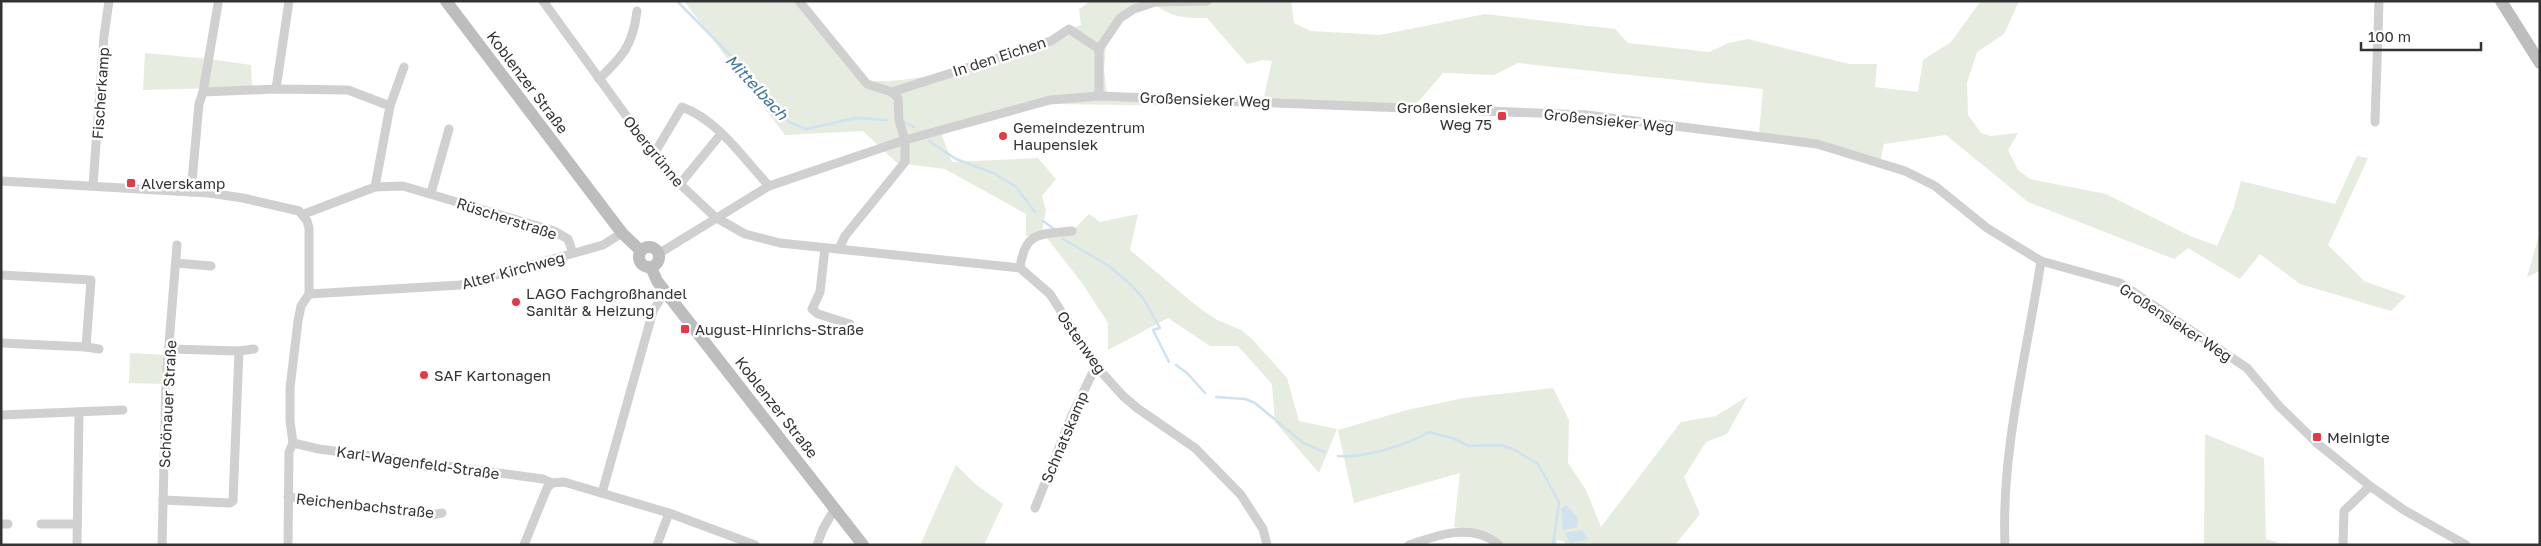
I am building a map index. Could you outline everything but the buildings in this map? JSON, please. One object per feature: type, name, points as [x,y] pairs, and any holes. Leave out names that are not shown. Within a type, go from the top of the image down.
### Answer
[{"type":"street","name":"Fischerkamp","points":[[93,186],[104,36],[109,1]]},
{"type":"street","points":[[276,89],[289,1]]},
{"type":"street","name":"Koblenzer Straße","points":[[446,1],[622,233],[641,250],[640,262],[645,266],[655,261],[657,281],[666,290],[863,545]]},
{"type":"street","name":"Obergrünne","points":[[543,1],[654,154],[680,184],[715,217]]},
{"type":"street","points":[[799,1],[867,84],[892,92],[898,98],[899,120],[905,140],[905,162],[845,236],[839,249]]},
{"type":"street","points":[[1099,96],[1099,49],[1116,24],[1134,9],[1155,2],[1207,1]]},
{"type":"street","points":[[2375,122],[2379,1]]},
{"type":"street","points":[[2501,1],[2540,63]]},
{"type":"street","points":[[191,192],[199,104],[203,92],[218,4]]},
{"type":"street","points":[[600,79],[622,58],[629,47],[637,10]]},
{"type":"street","name":"In den Eichen","points":[[892,92],[1051,41],[1069,29],[1099,49]]},
{"type":"street","points":[[376,187],[390,106],[404,67]]},
{"type":"street","points":[[203,92],[276,89],[348,90],[390,106]]},
{"type":"street","name":"Großensieker Weg","points":[[655,261],[715,217],[769,186],[905,140],[1050,100],[1099,96],[1587,115],[1817,144],[1922,178],[1987,228],[2041,260],[2120,283],[2246,368],[2279,406],[2318,444],[2370,486],[2404,510],[2466,545]]},
{"type":"street","points":[[654,154],[682,107],[690,110],[721,134],[769,186]]},
{"type":"street","points":[[431,193],[449,129]]},
{"type":"street","points":[[680,184],[721,134]]},
{"type":"street","points":[[1,181],[191,192],[251,199],[291,207],[304,214],[309,228],[309,294],[301,306],[290,388],[292,439],[288,497],[288,545]]},
{"type":"street","name":"Rüscherstraße","points":[[304,214],[376,187],[403,186],[554,231],[568,239],[573,253]]},
{"type":"street","points":[[715,217],[745,234],[780,243],[1020,268],[1022,255],[1029,241],[1040,235],[1072,231]]},
{"type":"street","name":"Alter Kirchweg","points":[[309,294],[460,285],[603,245],[622,233]]},
{"type":"street","name":"Schönauer Straße","points":[[162,545],[166,381],[177,244]]},
{"type":"street","points":[[825,248],[820,292],[812,309],[818,314],[850,324]]},
{"type":"street","points":[[2005,545],[2004,501],[2013,427],[2041,260]]},
{"type":"street","points":[[176,263],[211,266]]},
{"type":"street","name":"Ostenweg","points":[[1020,268],[1050,294],[1096,366],[1138,408],[1195,448],[1241,495],[1263,529],[1267,545]]},
{"type":"street","points":[[1,275],[91,280],[86,348]]},
{"type":"street","points":[[602,493],[653,311],[666,290]]},
{"type":"street","points":[[1,343],[98,348]]},
{"type":"street","points":[[170,348],[238,351],[254,349]]},
{"type":"street","points":[[163,500],[230,503],[233,501],[238,351]]},
{"type":"street","name":"Schnatskamp","points":[[1035,508],[1072,415],[1096,366]]},
{"type":"street","points":[[1,416],[123,410]]},
{"type":"street","points":[[77,545],[79,412]]},
{"type":"street","name":"Karl-Wagenfeld-Straße","points":[[292,439],[319,449],[543,479],[552,483],[564,482],[669,513],[755,545]]},
{"type":"street","points":[[524,545],[547,488],[552,483]]},
{"type":"street","points":[[2343,545],[2344,511],[2370,486]]},
{"type":"street","name":"Reichenbachstraße","points":[[288,497],[431,515],[442,513]]},
{"type":"street","points":[[817,545],[823,529],[835,508]]},
{"type":"street","points":[[658,545],[669,513]]},
{"type":"street","points":[[41,524],[77,524]]},
{"type":"street","points":[[1409,545],[1451,532],[1470,532],[1499,545]]},
{"type":"shaded area","points":[[684,1],[802,1],[868,81],[922,77],[949,71],[1003,54],[1081,25],[1079,9],[1091,1],[1291,1],[1294,23],[1311,31],[1380,35],[1485,14],[1615,29],[1628,43],[1709,52],[1729,43],[1748,39],[1849,64],[1877,64],[1875,87],[1918,92],[1923,60],[1951,42],[1981,1],[2019,1],[2004,34],[1977,52],[1967,83],[1968,115],[1981,133],[1991,136],[2018,133],[2008,150],[2018,170],[2030,179],[2106,194],[2190,236],[2217,246],[2233,210],[2241,181],[2335,204],[2357,156],[2368,158],[2328,245],[2364,281],[2406,296],[2391,311],[2300,284],[2260,254],[2240,279],[2188,248],[2174,259],[2028,202],[1946,135],[1884,144],[1880,163],[1759,134],[1763,89],[1518,63],[1494,75],[1443,73],[1412,109],[1054,104],[1050,100],[1263,101],[1272,61],[1262,60],[1247,64],[1207,18],[1173,15],[1155,4],[1126,16],[1106,44],[1104,70],[1107,94],[1048,98],[939,128],[952,162],[1038,158],[1056,179],[1042,196],[1046,210],[1042,232],[1074,229],[1089,214],[1100,222],[1138,214],[1130,250],[1198,307],[1217,320],[1241,330],[1252,339],[1287,378],[1299,421],[1337,429],[1319,473],[1275,422],[1272,384],[1238,346],[1210,346],[1168,318],[1108,350],[1108,323],[1082,283],[1043,233],[1026,236],[1026,214],[945,169],[897,163],[863,131],[785,135]]},
{"type":"shaded area","points":[[145,53],[251,65],[252,87],[143,90]]},
{"type":"shaded area","points":[[2540,232],[2540,271],[2527,277]]},
{"type":"shaded area","points":[[130,353],[164,355],[162,384],[129,383]]},
{"type":"shaded area","points":[[1553,388],[1569,420],[1568,463],[1586,490],[1601,527],[1681,422],[1716,416],[1748,396],[1727,434],[1706,442],[1684,477],[1700,514],[1675,545],[1592,545],[1590,543],[1565,545],[1565,542],[1557,540],[1556,545],[1502,545],[1485,532],[1454,527],[1460,473],[1354,503],[1338,430],[1407,410],[1464,398]]},
{"type":"shaded area","points":[[2205,434],[2264,458],[2266,539],[2286,545],[2204,545]]},
{"type":"shaded area","points":[[956,465],[974,483],[1003,504],[984,545],[924,545],[921,543]]},
{"type":"water","points":[[1566,505],[1578,518],[1577,527],[1563,530],[1561,509]]},
{"type":"water","points":[[1582,530],[1588,539],[1570,543],[1565,533]]},
{"type":"waterway","name":"Mittelbach","points":[[677,1],[734,59],[789,122],[806,129],[856,118],[887,120]]},
{"type":"waterway","name":"Mittelbach","points":[[905,122],[914,127]]},
{"type":"waterway","name":"Mittelbach","points":[[929,141],[956,159],[993,173],[1015,186],[1035,212]]},
{"type":"waterway","name":"Mittelbach","points":[[1043,221],[1054,229]]},
{"type":"waterway","name":"Mittelbach","points":[[1063,239],[1109,266],[1143,298],[1160,328],[1153,330],[1169,362]]},
{"type":"waterway","name":"Mittelbach","points":[[1176,365],[1187,373],[1205,393]]},
{"type":"waterway","name":"Mittelbach","points":[[1216,397],[1245,399],[1255,403],[1302,442],[1324,452]]},
{"type":"waterway","name":"Mittelbach","points":[[1338,456],[1360,455],[1385,450],[1429,432],[1452,438],[1469,446],[1501,445],[1513,449],[1538,464],[1559,502],[1553,545]]},
{"type":"place","name":"Großensieker Weg 75","points":[[1502,116]]},
{"type":"place","name":"Gemeindezentrum Haupensiek","points":[[1003,136]]},
{"type":"place","name":"Alverskamp","points":[[131,183]]},
{"type":"place","name":"LAGO Fachgroßhandel Sanitär & Heizung","points":[[516,302]]},
{"type":"place","name":"August-Hinrichs-Straße","points":[[685,329]]},
{"type":"place","name":"SAF Kartonagen","points":[[424,375]]},
{"type":"place","name":"Meinigte","points":[[2317,437]]}]
